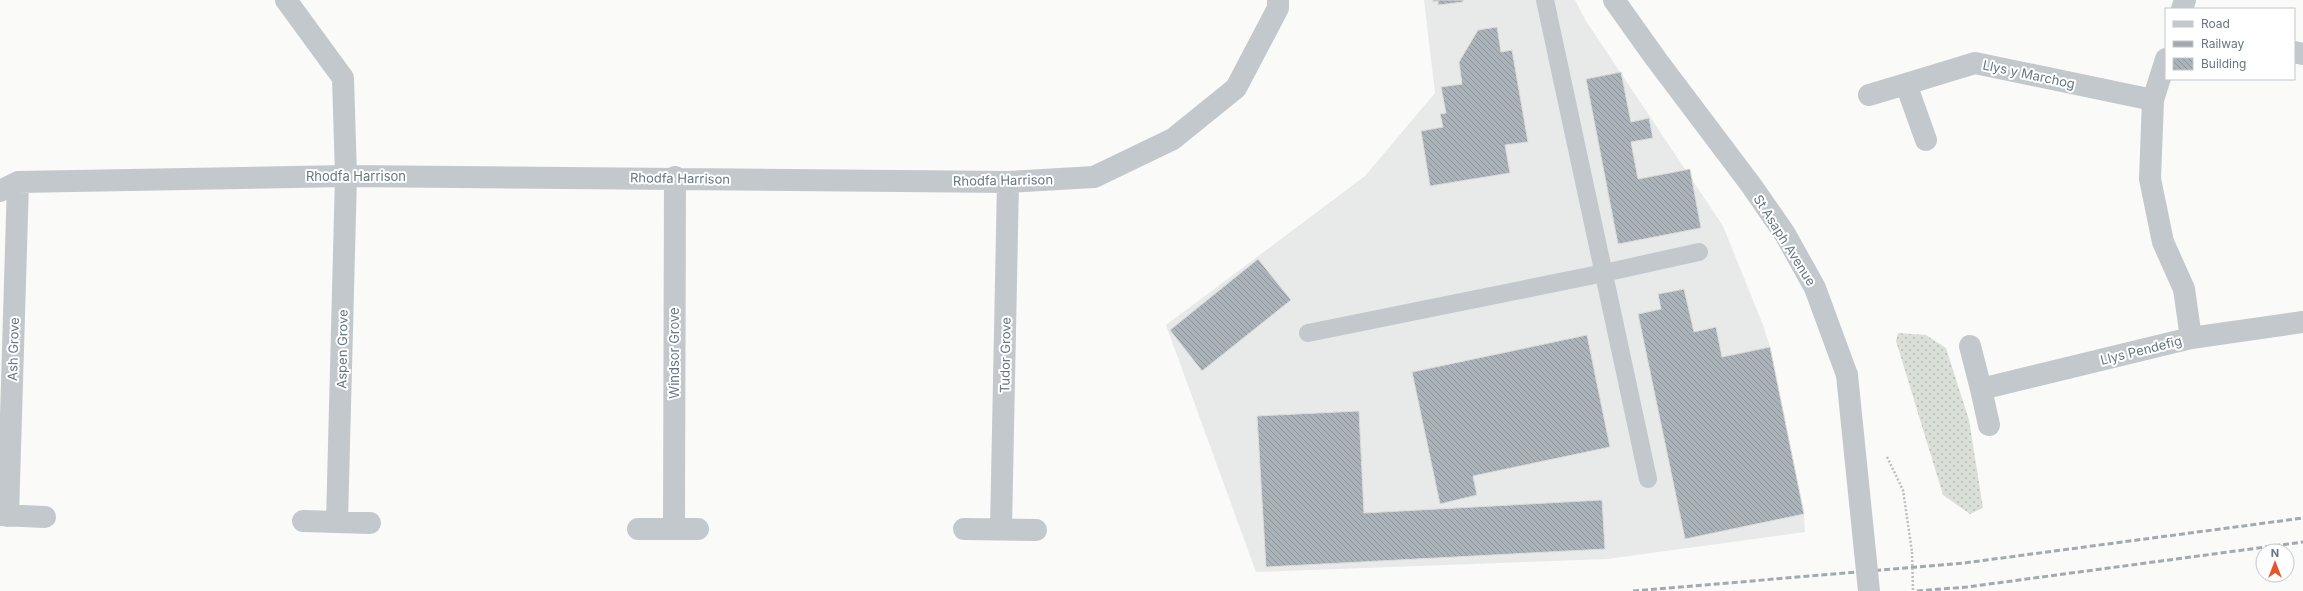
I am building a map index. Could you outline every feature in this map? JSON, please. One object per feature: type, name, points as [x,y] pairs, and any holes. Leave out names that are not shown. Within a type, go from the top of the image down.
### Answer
[{"type":"street","name":"Aspen Grove","points":[[286,0],[343,78],[346,176],[337,522]]},
{"type":"street","name":"Rhodfa Harrison","points":[[9,187],[346,176],[675,177],[1008,182],[1094,177],[1173,139],[1236,88],[1278,8],[1278,0]]},
{"type":"street","name":"St Asaph Avenue","points":[[1614,0],[1656,59],[1751,185],[1785,234],[1815,288],[1847,375],[1869,591]]},
{"type":"street","points":[[2165,62],[2153,100],[2150,179],[2163,242],[2184,289],[2192,338]]},
{"type":"street","name":"Llys y Marchog","points":[[1869,95],[1975,63],[2153,100]]},
{"type":"street","points":[[1906,84],[1926,140]]},
{"type":"street","name":"Windsor Grove","points":[[674,529],[675,177]]},
{"type":"street","name":"Tudor Grove","points":[[1001,529],[1008,182]]},
{"type":"street","name":"Ash Grove","points":[[9,187],[4,515],[46,517]]},
{"type":"street","name":"Llys Pendefig","points":[[1981,389],[2192,338],[2303,322]]},
{"type":"street","points":[[1970,346],[1989,425]]},
{"type":"street","points":[[303,521],[370,523]]},
{"type":"street","points":[[638,529],[698,529]]},
{"type":"street","points":[[964,529],[1036,530]]},
{"type":"lane","points":[[1545,0],[1648,479]]},
{"type":"lane","points":[[1308,333],[1604,273],[1698,252]]},
{"type":"path","points":[[1912,552],[1913,591]]},
{"type":"shaded area","points":[[1424,0],[1575,0],[1586,21],[1723,226],[1763,325],[1770,347],[1804,514],[1805,532],[1607,559],[1256,572],[1166,325],[1365,176],[1435,93]]},
{"type":"shaded area","points":[[1898,333],[1926,335],[1946,348],[1969,420],[1983,508],[1970,514],[1943,495],[1896,341]]},
{"type":"building","points":[[1433,0],[1463,0],[1463,2],[1438,5],[1438,1],[1433,2]]},
{"type":"building","points":[[1497,27],[1501,52],[1512,50],[1528,142],[1505,145],[1510,173],[1430,186],[1421,131],[1443,127],[1440,114],[1446,113],[1441,87],[1462,84],[1459,62],[1478,30]]},
{"type":"building","points":[[1621,72],[1631,122],[1649,118],[1653,138],[1631,142],[1638,179],[1690,169],[1701,228],[1618,244],[1586,79]]},
{"type":"building","points":[[1258,259],[1291,300],[1202,371],[1170,330]]},
{"type":"building","points":[[1684,289],[1694,332],[1716,327],[1722,357],[1770,347],[1804,514],[1685,539],[1638,314],[1661,309],[1658,294]]},
{"type":"building","points":[[1587,335],[1610,447],[1473,476],[1477,495],[1440,504],[1412,372]]},
{"type":"building","points":[[1359,411],[1364,513],[1602,500],[1605,549],[1266,567],[1257,416]]},
{"type":"railway","points":[[1633,591],[1964,563],[2303,518]]},
{"type":"railway","points":[[1917,591],[1967,587],[2303,542]]}]
